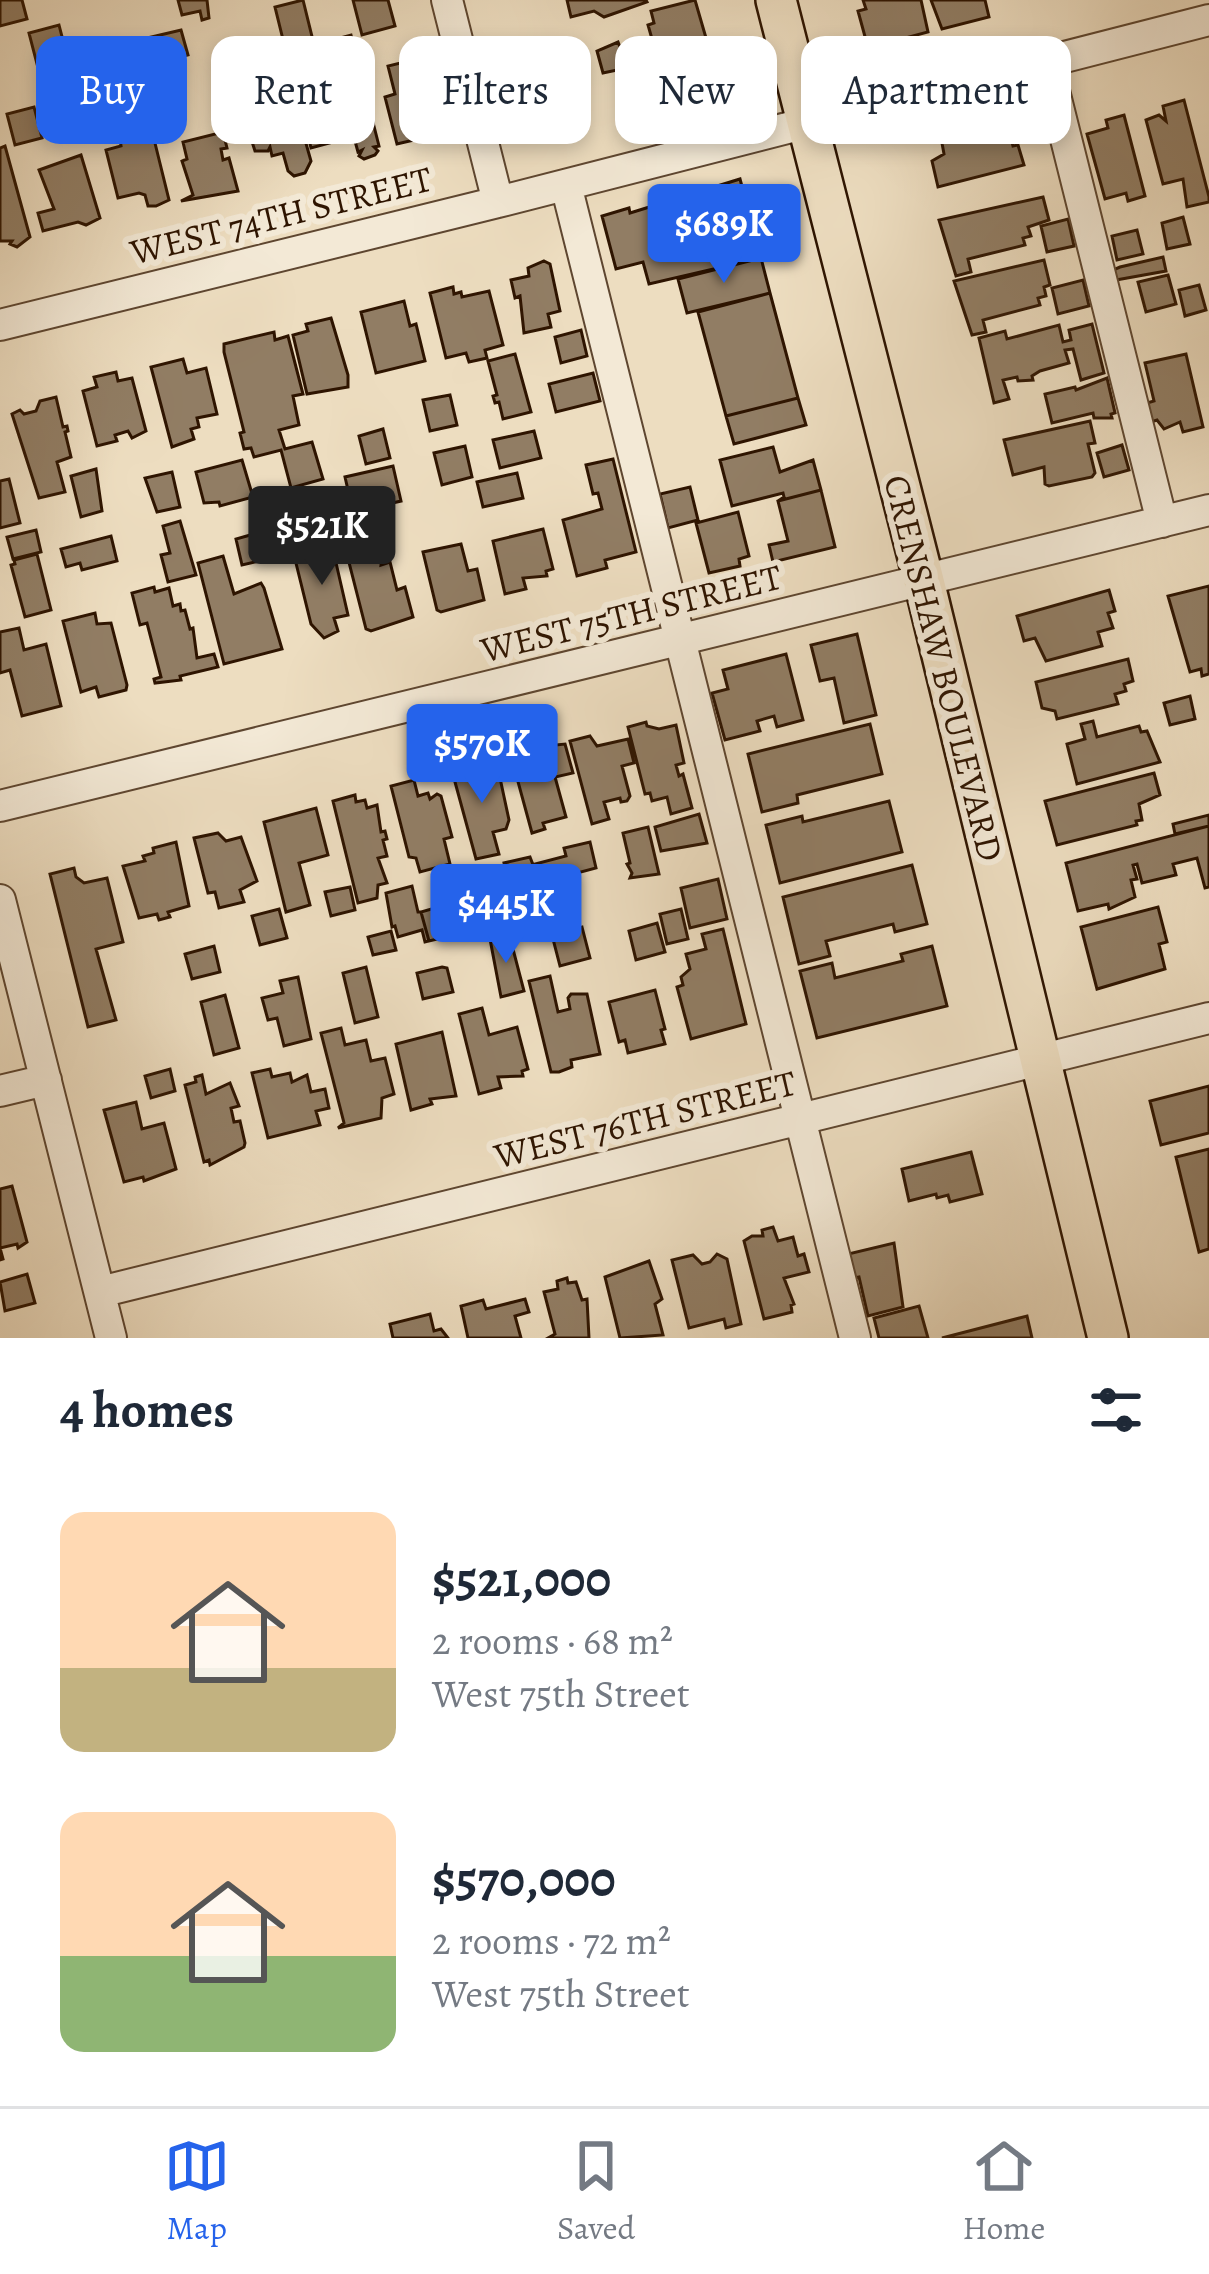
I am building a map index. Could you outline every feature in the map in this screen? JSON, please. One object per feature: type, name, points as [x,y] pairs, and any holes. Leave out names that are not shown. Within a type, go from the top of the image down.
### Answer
[{"type":"main road","name":"CRENSHAW BOULEVARD","points":[[776,0],[801,93]]},
{"type":"main road","name":"CRENSHAW BOULEVARD","points":[[814,144],[1108,1338]]},
{"type":"street","points":[[447,0],[498,202]]},
{"type":"street","name":"WEST 74TH STREET","points":[[1071,57],[1209,20]]},
{"type":"street","name":"WEST 74TH STREET","points":[[0,325],[801,125]]},
{"type":"street","points":[[1067,144],[1162,522]]},
{"type":"street","points":[[566,185],[855,1338]]},
{"type":"street","name":"WEST 75TH STREET","points":[[0,806],[1209,510]]},
{"type":"street","points":[[0,900],[111,1338]]},
{"type":"street","name":"WEST 76TH STREET","points":[[100,1292],[1209,1018]]},
{"type":"street","points":[[0,1091],[46,1079]]},
{"type":"building","points":[[0,0],[22,0],[27,19],[0,26]]},
{"type":"building","points":[[178,0],[207,0],[209,18],[202,20],[200,11],[182,15]]},
{"type":"building","points":[[303,0],[312,36],[282,36],[275,7]]},
{"type":"building","points":[[353,0],[388,0],[395,26],[362,35]]},
{"type":"building","points":[[567,0],[647,2],[604,17],[594,11],[571,17]]},
{"type":"building","points":[[695,0],[705,36],[651,36],[651,11]]},
{"type":"building","points":[[863,0],[921,0],[928,32],[865,36],[858,11],[866,9]]},
{"type":"building","points":[[931,0],[985,0],[989,17],[942,29]]},
{"type":"building","points":[[59,25],[62,36],[36,36],[36,60],[29,33]]},
{"type":"building","points":[[615,43],[615,70],[603,73],[597,51]]},
{"type":"building","points":[[399,63],[397,144],[385,97],[395,94],[388,66]]},
{"type":"building","points":[[1184,100],[1209,197],[1209,202],[1187,207],[1183,179],[1163,184],[1146,120],[1159,115],[1166,121],[1163,106]]},
{"type":"building","points":[[34,107],[36,140],[15,145],[7,114]]},
{"type":"building","points":[[1124,115],[1145,196],[1128,201],[1126,193],[1105,199],[1087,134],[1108,128],[1106,120]]},
{"type":"building","points":[[375,130],[379,146],[374,147],[375,155],[364,159],[359,156],[362,150],[358,152],[356,144],[375,144]]},
{"type":"building","points":[[211,135],[211,144],[226,144],[221,149],[223,160],[229,158],[238,191],[181,201],[193,195],[182,161],[187,159],[187,141]]},
{"type":"building","points":[[155,144],[169,200],[148,206],[145,195],[139,193],[118,198],[106,150]]},
{"type":"building","points":[[253,144],[306,144],[311,161],[305,173],[294,176],[283,153],[272,156],[270,147],[255,151]]},
{"type":"building","points":[[942,144],[1012,144],[1018,145],[1024,165],[938,187],[932,161],[944,154]]},
{"type":"building","points":[[5,146],[30,237],[17,247],[12,241],[0,241],[0,148]]},
{"type":"building","points":[[81,155],[100,218],[86,225],[78,222],[43,231],[38,213],[54,209],[39,170]]},
{"type":"building","points":[[740,179],[761,258],[649,284],[643,262],[616,269],[602,216],[629,208],[630,213]]},
{"type":"building","points":[[1043,197],[1049,220],[1028,227],[1031,236],[1023,238],[1025,245],[968,259],[971,272],[956,276],[939,220]]},
{"type":"building","points":[[1183,217],[1190,244],[1167,249],[1162,223]]},
{"type":"building","points":[[1068,219],[1074,246],[1047,252],[1041,226]]},
{"type":"building","points":[[1137,230],[1143,254],[1117,260],[1112,236]]},
{"type":"building","points":[[1163,257],[1166,271],[1116,280],[1113,270]]},
{"type":"building","points":[[761,258],[770,293],[687,313],[678,279]]},
{"type":"building","points":[[1044,260],[1050,285],[1044,287],[1046,296],[1038,298],[1040,305],[983,320],[986,332],[972,335],[954,281]]},
{"type":"building","points":[[544,261],[550,264],[560,311],[548,314],[551,327],[524,333],[520,296],[515,298],[511,280],[529,276],[528,268]]},
{"type":"building","points":[[1168,275],[1176,304],[1146,312],[1138,282]]},
{"type":"building","points":[[1083,280],[1089,306],[1058,314],[1052,288]]},
{"type":"building","points":[[1199,285],[1206,310],[1185,316],[1179,290]]},
{"type":"building","points":[[453,287],[454,294],[461,292],[462,297],[489,291],[503,345],[485,350],[487,358],[469,362],[466,353],[446,358],[430,293]]},
{"type":"building","points":[[770,293],[798,398],[726,416],[698,312]]},
{"type":"building","points":[[404,301],[410,326],[416,324],[425,361],[376,373],[361,312]]},
{"type":"building","points":[[331,318],[348,387],[307,394],[293,335],[308,331],[306,324]]},
{"type":"building","points":[[1092,324],[1104,373],[1081,380],[1073,349],[1065,350],[1069,363],[1040,371],[1033,380],[1003,380],[1009,399],[994,403],[979,338],[1005,331],[1007,339],[1059,325],[1063,342],[1071,340],[1069,330]]},
{"type":"building","points":[[581,330],[587,356],[561,363],[555,337]]},
{"type":"building","points":[[274,332],[275,340],[288,336],[303,394],[293,396],[299,425],[279,430],[285,449],[312,442],[323,479],[291,488],[281,450],[254,457],[251,448],[244,449],[224,352],[224,344]]},
{"type":"building","points":[[515,354],[531,412],[503,419],[493,396],[497,395],[488,361]]},
{"type":"building","points":[[1186,354],[1203,427],[1183,432],[1180,422],[1164,429],[1157,420],[1151,422],[1147,403],[1154,401],[1145,363]]},
{"type":"building","points":[[183,359],[187,373],[206,368],[217,414],[197,418],[199,427],[191,429],[194,439],[172,447],[151,367]]},
{"type":"building","points":[[116,372],[118,381],[132,378],[146,431],[132,438],[128,431],[115,435],[117,441],[97,446],[83,391],[97,387],[94,377]]},
{"type":"building","points":[[593,373],[600,401],[556,412],[549,384]]},
{"type":"building","points":[[1107,378],[1112,418],[1094,418],[1093,413],[1052,423],[1045,394],[1076,390]]},
{"type":"building","points":[[450,395],[457,425],[430,431],[423,400]]},
{"type":"building","points":[[56,397],[63,427],[67,426],[71,457],[57,462],[65,492],[39,498],[12,414],[36,411],[40,401]]},
{"type":"building","points":[[798,398],[806,425],[734,444],[726,416]]},
{"type":"building","points":[[1090,421],[1095,443],[1088,444],[1092,477],[1049,486],[1044,467],[1013,475],[1004,440]]},
{"type":"building","points":[[383,429],[390,458],[366,464],[359,436]]},
{"type":"building","points":[[534,431],[541,458],[500,468],[493,440]]},
{"type":"building","points":[[1122,445],[1129,470],[1104,477],[1097,453]]},
{"type":"building","points":[[465,446],[472,477],[442,485],[434,453]]},
{"type":"building","points":[[773,447],[780,472],[813,460],[821,490],[778,501],[783,493],[732,506],[720,460]]},
{"type":"building","points":[[613,459],[636,552],[605,560],[607,568],[577,576],[563,520],[602,509],[586,465]]},
{"type":"building","points":[[242,460],[253,497],[220,506],[219,502],[204,503],[196,472]]},
{"type":"building","points":[[393,466],[401,501],[353,512],[345,477]]},
{"type":"building","points":[[96,469],[102,511],[81,517],[71,476]]},
{"type":"building","points":[[172,472],[180,507],[157,512],[145,478]]},
{"type":"building","points":[[517,473],[523,498],[483,507],[477,482]]},
{"type":"building","points":[[9,479],[20,523],[0,528],[0,481]]},
{"type":"building","points":[[690,487],[698,520],[668,528],[660,494]]},
{"type":"building","points":[[302,490],[309,519],[264,530],[257,499]]},
{"type":"building","points":[[821,490],[835,547],[773,562],[769,545],[788,541],[778,501]]},
{"type":"building","points":[[738,512],[749,556],[739,559],[740,566],[709,573],[696,523]]},
{"type":"building","points":[[180,521],[196,575],[168,582],[161,555],[170,553],[163,526]]},
{"type":"building","points":[[371,524],[381,565],[390,562],[397,590],[405,587],[413,617],[371,631],[366,629],[341,531]]},
{"type":"building","points":[[543,529],[553,569],[546,571],[547,576],[523,578],[526,589],[505,594],[493,541]]},
{"type":"building","points":[[36,530],[41,552],[13,559],[7,537]]},
{"type":"building","points":[[261,532],[268,559],[242,565],[236,539]]},
{"type":"building","points":[[111,536],[117,561],[82,570],[80,563],[66,567],[61,549]]},
{"type":"building","points":[[331,541],[348,615],[334,618],[338,631],[324,638],[311,624],[294,555]]},
{"type":"building","points":[[461,544],[468,571],[477,569],[484,600],[441,612],[423,552]]},
{"type":"building","points":[[37,554],[51,610],[25,617],[11,565]]},
{"type":"building","points":[[223,556],[234,594],[261,583],[282,649],[224,664],[198,563]]},
{"type":"building","points":[[1209,586],[1209,674],[1202,676],[1201,669],[1190,672],[1168,596]]},
{"type":"building","points":[[154,587],[155,592],[169,588],[173,606],[180,604],[193,628],[197,658],[214,654],[218,667],[155,683],[161,677],[147,623],[140,625],[132,593]]},
{"type":"building","points":[[1109,590],[1115,611],[1108,613],[1113,628],[1098,632],[1102,646],[1046,661],[1035,638],[1024,641],[1017,616]]},
{"type":"building","points":[[95,613],[97,624],[111,623],[127,685],[126,690],[99,697],[96,687],[81,692],[63,621]]},
{"type":"building","points":[[19,628],[24,650],[46,644],[61,706],[22,716],[10,670],[0,673],[0,632]]},
{"type":"building","points":[[857,634],[876,715],[844,723],[834,678],[820,681],[811,645]]},
{"type":"building","points":[[786,654],[803,720],[777,727],[774,716],[757,721],[760,731],[725,740],[712,693],[728,689],[723,670]]},
{"type":"building","points":[[1128,659],[1133,681],[1124,684],[1126,691],[1115,694],[1118,704],[1057,719],[1055,711],[1042,708],[1036,682]]},
{"type":"building","points":[[1190,696],[1195,719],[1170,725],[1164,703]]},
{"type":"building","points":[[1093,721],[1097,737],[1139,726],[1141,732],[1147,731],[1160,762],[1077,784],[1067,744],[1085,739],[1081,724]]},
{"type":"building","points":[[646,722],[659,729],[676,725],[684,763],[676,765],[692,808],[671,814],[667,797],[652,801],[650,793],[645,794],[628,727]]},
{"type":"building","points":[[870,724],[882,774],[797,795],[798,803],[762,812],[748,754]]},
{"type":"building","points":[[590,736],[597,746],[628,739],[634,763],[622,766],[630,796],[627,801],[604,802],[609,819],[592,824],[570,741]]},
{"type":"building","points":[[565,744],[573,773],[555,777],[566,817],[543,823],[545,829],[532,833],[511,756]]},
{"type":"building","points":[[484,763],[485,767],[497,764],[509,820],[506,829],[493,832],[499,854],[476,859],[452,771]]},
{"type":"building","points":[[1154,773],[1160,795],[1139,804],[1142,820],[1137,825],[1057,845],[1045,801]]},
{"type":"building","points":[[414,780],[418,796],[441,796],[452,837],[444,839],[450,864],[420,872],[416,858],[409,857],[391,786]]},
{"type":"building","points":[[355,795],[356,802],[365,800],[367,808],[377,805],[381,832],[385,831],[387,839],[383,840],[387,856],[378,858],[387,883],[378,885],[377,898],[358,903],[333,801]]},
{"type":"building","points":[[889,801],[902,852],[780,883],[766,825],[802,816],[803,822]]},
{"type":"building","points":[[316,808],[328,855],[299,863],[310,905],[286,912],[264,822]]},
{"type":"building","points":[[699,814],[707,843],[661,851],[655,827]]},
{"type":"building","points":[[1209,815],[1209,826],[1175,834],[1173,824]]},
{"type":"building","points":[[1209,826],[1209,887],[1205,888],[1197,858],[1173,864],[1176,875],[1142,883],[1137,864],[1133,865],[1137,879],[1131,880],[1135,897],[1109,909],[1108,904],[1078,911],[1066,863]]},
{"type":"building","points":[[648,827],[659,874],[630,878],[623,833]]},
{"type":"building","points":[[218,833],[226,841],[241,837],[257,881],[240,890],[244,902],[219,908],[215,892],[208,893],[194,838]]},
{"type":"building","points":[[176,842],[189,906],[159,920],[157,914],[139,918],[123,866],[145,861],[143,856],[154,853],[153,848]]},
{"type":"building","points":[[590,842],[596,868],[540,883],[535,864],[566,856],[564,848]]},
{"type":"building","points":[[530,857],[540,883],[510,890],[504,863]]},
{"type":"building","points":[[912,865],[927,924],[895,932],[893,924],[826,941],[830,956],[799,964],[783,897]]},
{"type":"building","points":[[74,868],[84,883],[107,878],[123,942],[96,949],[116,1020],[88,1027],[50,874]]},
{"type":"building","points":[[471,871],[479,893],[453,905],[445,877]]},
{"type":"building","points":[[718,879],[727,919],[690,928],[681,888]]},
{"type":"building","points":[[412,886],[429,941],[425,942],[422,930],[398,937],[392,927],[386,893]]},
{"type":"building","points":[[350,887],[355,910],[331,916],[325,892]]},
{"type":"building","points":[[438,907],[446,937],[429,941],[421,912]]},
{"type":"building","points":[[1158,907],[1167,942],[1159,944],[1165,969],[1097,989],[1081,927]]},
{"type":"building","points":[[279,909],[287,938],[260,945],[252,916]]},
{"type":"building","points":[[681,909],[688,939],[667,944],[660,914]]},
{"type":"building","points":[[549,913],[552,931],[521,933],[516,941],[514,929],[525,926],[523,920]]},
{"type":"building","points":[[657,923],[665,952],[636,960],[629,931]]},
{"type":"building","points":[[582,927],[590,958],[560,966],[552,935]]},
{"type":"building","points":[[723,929],[746,1024],[691,1039],[677,987],[683,985],[681,977],[690,969],[686,954],[706,949],[702,934]]},
{"type":"building","points":[[391,931],[396,950],[373,955],[368,937]]},
{"type":"building","points":[[509,934],[524,991],[501,997],[490,939]]},
{"type":"building","points":[[214,946],[220,972],[192,979],[185,954]]},
{"type":"building","points":[[932,946],[947,1006],[817,1038],[800,971],[832,963],[835,978],[903,961],[901,954]]},
{"type":"building","points":[[366,967],[378,1017],[355,1023],[343,973]]},
{"type":"building","points":[[447,968],[453,992],[423,999],[417,973]]},
{"type":"building","points":[[550,976],[558,1012],[570,1009],[571,994],[587,994],[600,1054],[571,1060],[572,1067],[559,1072],[551,1072],[529,981]]},
{"type":"building","points":[[298,977],[311,1039],[284,1046],[277,1018],[268,1020],[262,998],[283,993],[280,981]]},
{"type":"building","points":[[655,990],[665,1044],[628,1053],[625,1040],[619,1042],[609,1002]]},
{"type":"building","points":[[225,995],[239,1048],[214,1055],[201,1002]]},
{"type":"building","points":[[482,1008],[489,1035],[517,1027],[528,1069],[522,1071],[523,1076],[498,1077],[501,1088],[479,1094],[459,1014]]},
{"type":"building","points":[[341,1028],[345,1045],[366,1040],[371,1061],[385,1058],[394,1094],[382,1098],[381,1118],[338,1128],[344,1123],[321,1033]]},
{"type":"building","points":[[442,1032],[456,1096],[430,1099],[432,1104],[411,1110],[396,1044]]},
{"type":"building","points":[[170,1069],[175,1091],[151,1098],[145,1076]]},
{"type":"building","points":[[270,1069],[272,1077],[290,1073],[292,1082],[307,1075],[311,1092],[325,1089],[329,1108],[316,1111],[320,1125],[268,1138],[252,1073]]},
{"type":"building","points":[[202,1075],[206,1094],[230,1083],[239,1106],[231,1108],[234,1122],[240,1121],[245,1143],[210,1165],[209,1160],[204,1162],[185,1085]]},
{"type":"building","points":[[1209,1086],[1209,1133],[1161,1145],[1150,1101]]},
{"type":"building","points":[[136,1102],[142,1129],[164,1123],[176,1169],[144,1181],[143,1177],[124,1182],[104,1110]]},
{"type":"building","points":[[1209,1149],[1209,1249],[1199,1252],[1176,1157]]},
{"type":"building","points":[[971,1152],[982,1194],[950,1202],[948,1195],[937,1198],[936,1194],[909,1201],[902,1169]]},
{"type":"building","points":[[12,1186],[27,1242],[18,1248],[17,1244],[0,1248],[0,1189]]},
{"type":"building","points":[[773,1227],[778,1241],[793,1237],[809,1272],[784,1278],[794,1304],[792,1312],[764,1319],[744,1241],[763,1236],[762,1230]]},
{"type":"building","points":[[894,1243],[903,1307],[868,1316],[848,1254]]},
{"type":"building","points":[[717,1254],[727,1259],[741,1324],[726,1328],[724,1319],[689,1328],[672,1260],[693,1255],[702,1264]]},
{"type":"building","points":[[649,1261],[662,1299],[655,1304],[663,1335],[620,1338],[605,1277]]},
{"type":"building","points":[[27,1274],[35,1303],[5,1311],[0,1282]]},
{"type":"building","points":[[567,1278],[568,1283],[576,1282],[582,1300],[587,1299],[589,1338],[548,1338],[555,1334],[544,1292],[558,1289],[557,1281]]},
{"type":"building","points":[[525,1299],[529,1312],[515,1316],[521,1338],[468,1338],[461,1306],[483,1300],[486,1309]]},
{"type":"building","points":[[919,1306],[928,1338],[879,1338],[874,1318]]},
{"type":"building","points":[[430,1314],[434,1331],[441,1329],[448,1338],[393,1338],[390,1324]]},
{"type":"building","points":[[1027,1316],[1032,1338],[942,1338]]}]
